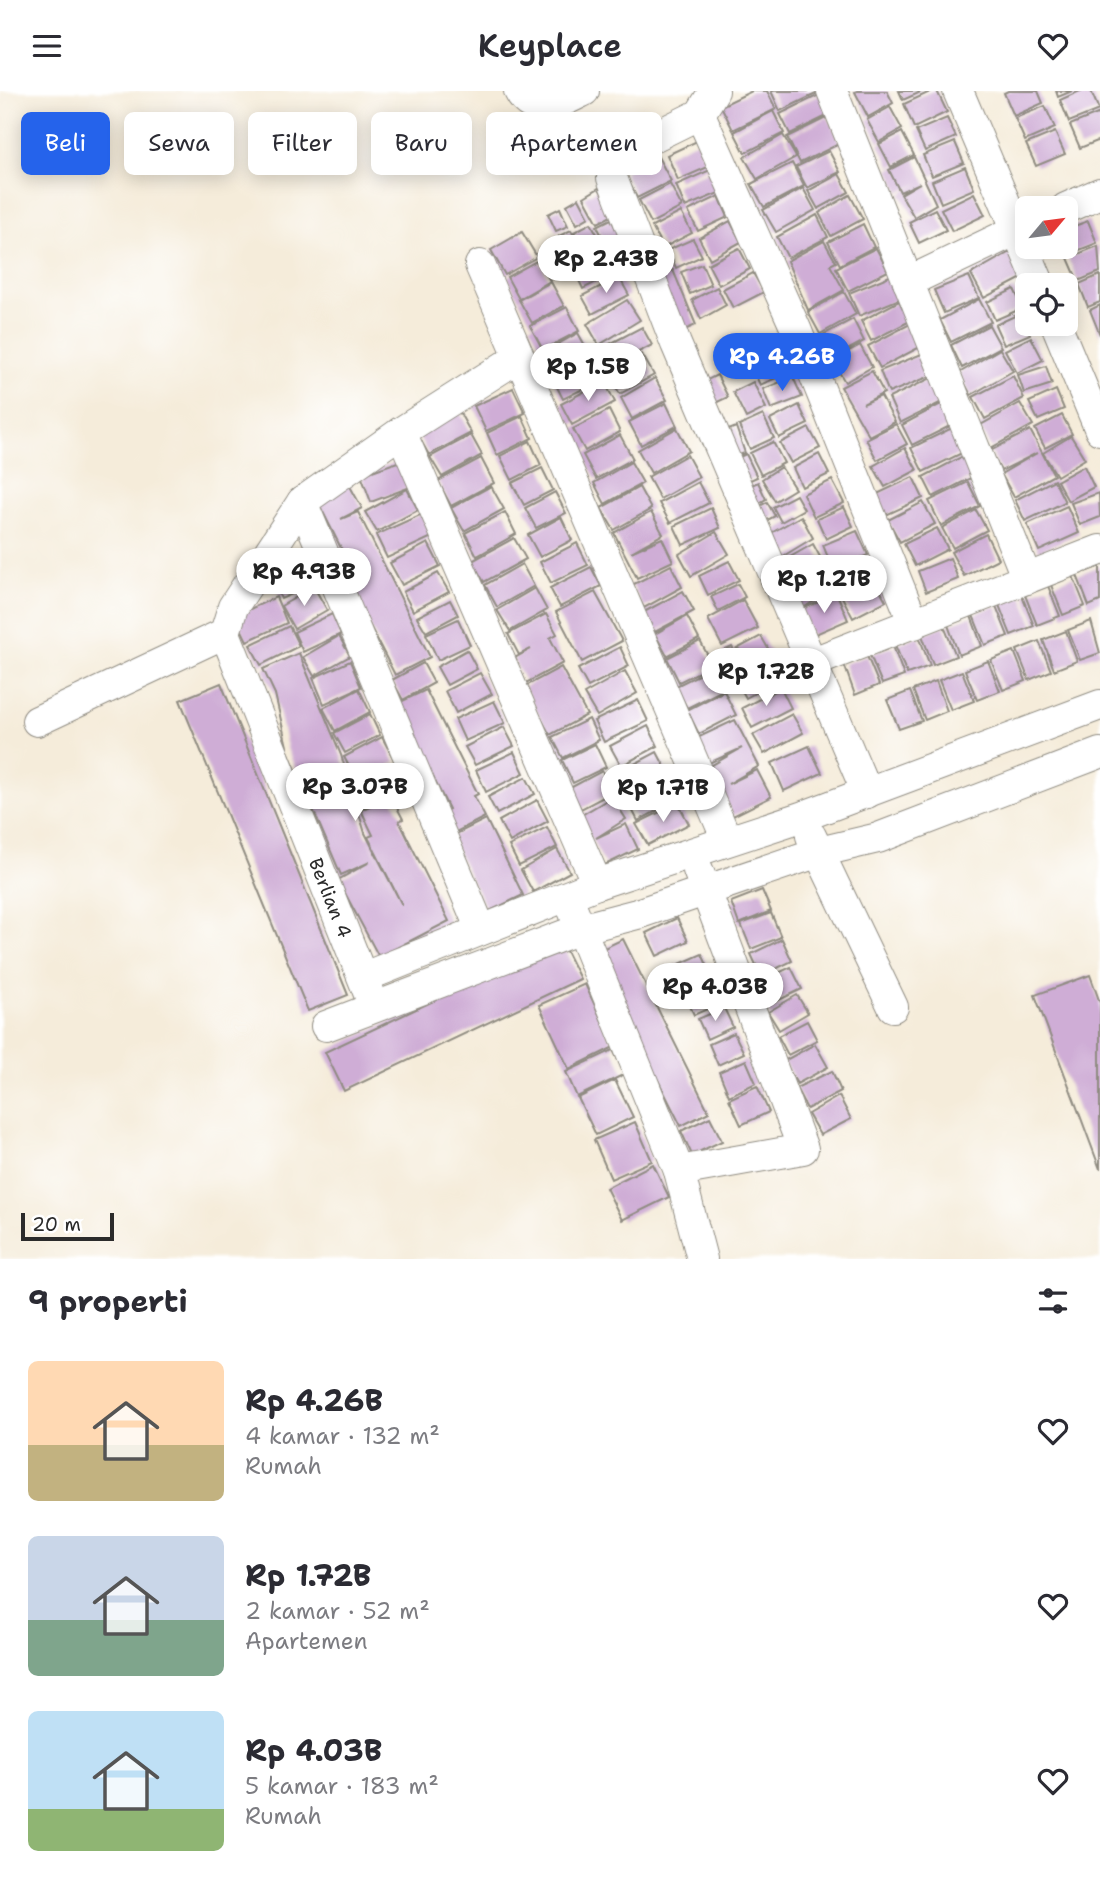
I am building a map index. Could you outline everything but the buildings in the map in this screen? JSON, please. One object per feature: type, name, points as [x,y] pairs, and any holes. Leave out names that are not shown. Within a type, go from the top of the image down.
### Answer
[{"type":"street","points":[[519,91],[535,106],[549,108],[584,91]]},
{"type":"street","points":[[832,91],[1027,579]]},
{"type":"street","points":[[958,91],[1015,212]]},
{"type":"street","points":[[867,793],[676,344],[612,178],[613,162],[627,150],[707,102],[914,624]]},
{"type":"street","points":[[1078,203],[1100,193]]},
{"type":"street","points":[[908,282],[1015,230]]},
{"type":"street","points":[[480,265],[727,840]]},
{"type":"street","points":[[1061,336],[1100,429]]},
{"type":"street","points":[[37,721],[225,633],[233,607],[302,502],[401,432],[519,357]]},
{"type":"street","points":[[401,432],[597,884]]},
{"type":"street","points":[[302,502],[481,930]]},
{"type":"street","points":[[811,663],[1100,550]]},
{"type":"street","name":"Berlian 4","points":[[225,633],[374,1007]]},
{"type":"street","points":[[364,977],[597,884],[801,817],[1100,705]]},
{"type":"street","points":[[1038,729],[1056,769]]},
{"type":"street","points":[[326,1026],[580,929],[637,914],[818,852],[878,838],[1100,753]]},
{"type":"street","points":[[801,817],[893,1007]]},
{"type":"street","points":[[680,1171],[803,1149],[691,854]]},
{"type":"street","points":[[567,897],[680,1171],[702,1259]]}]
